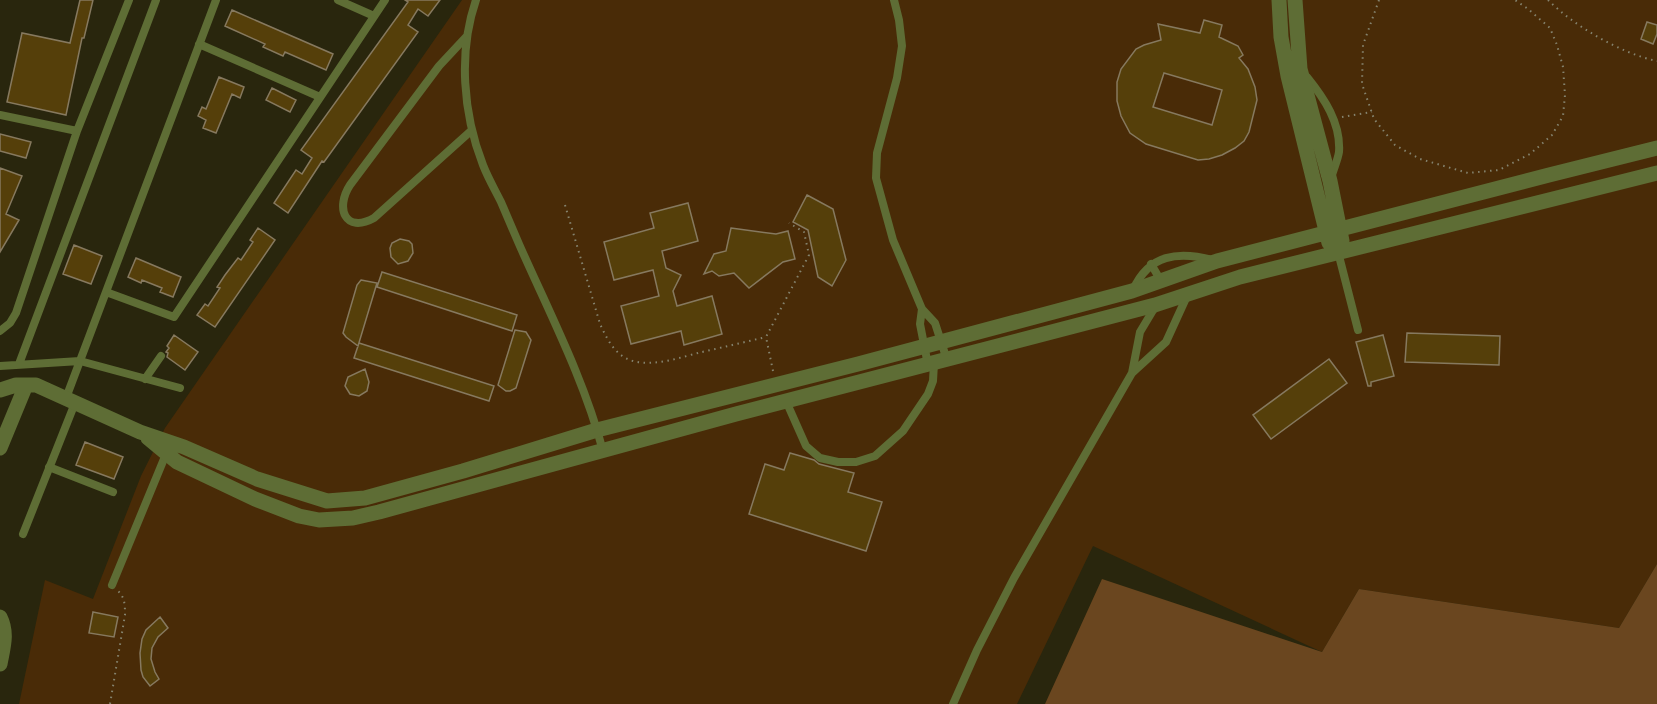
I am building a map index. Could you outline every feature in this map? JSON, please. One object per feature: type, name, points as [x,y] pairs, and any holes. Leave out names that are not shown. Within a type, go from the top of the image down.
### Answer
[{"type":"street","points":[[1279,0],[1281,37],[1288,76],[1338,253]]},
{"type":"street","points":[[1295,0],[1300,69],[1330,181],[1333,232]]},
{"type":"street","points":[[0,390],[15,385],[36,385],[140,432],[184,447],[257,479],[327,501],[365,498],[597,430],[1132,291],[1217,261],[1657,148]]},
{"type":"street","points":[[140,432],[177,462],[255,500],[299,516],[319,520],[353,518],[786,401],[1155,306],[1240,277],[1657,173]]},
{"type":"street","points":[[0,448],[26,385]]},
{"type":"street","points":[[0,617],[5,629],[0,664]]},
{"type":"lane","points":[[0,331],[10,323],[16,313],[76,131],[129,0]]},
{"type":"lane","points":[[19,364],[156,0]]},
{"type":"lane","points":[[22,534],[49,467],[71,400],[80,361],[216,0]]},
{"type":"lane","points":[[338,0],[374,16]]},
{"type":"lane","points":[[106,292],[174,317],[385,0]]},
{"type":"lane","points":[[476,0],[467,36],[465,58],[465,81],[472,130],[483,166],[579,378],[603,451]]},
{"type":"lane","points":[[786,401],[806,446],[820,458],[838,462],[856,462],[875,456],[903,432],[928,394],[933,381],[941,342],[935,323],[922,309],[893,240],[876,178],[877,153],[897,78],[902,46],[894,0]]},
{"type":"lane","points":[[467,36],[439,66],[350,185],[342,200],[344,213],[348,219],[362,224],[374,218],[472,130]]},
{"type":"lane","points":[[199,44],[320,97]]},
{"type":"lane","points":[[1300,69],[1328,106],[1338,137],[1339,153],[1330,181]]},
{"type":"lane","points":[[0,115],[76,131]]},
{"type":"lane","points":[[1338,253],[1358,330]]},
{"type":"lane","points":[[1132,291],[1138,278],[1151,264],[1164,258],[1189,256],[1217,261]]},
{"type":"lane","points":[[1151,264],[1161,281]]},
{"type":"lane","points":[[953,704],[977,650],[1014,578],[1132,373],[1166,342],[1188,294]]},
{"type":"lane","points":[[1132,373],[1140,332],[1155,306]]},
{"type":"lane","points":[[922,309],[920,324],[924,346],[936,362]]},
{"type":"lane","points":[[145,379],[161,356]]},
{"type":"lane","points":[[0,366],[80,361],[180,388]]},
{"type":"lane","points":[[111,585],[166,454]]},
{"type":"lane","points":[[49,467],[113,492]]},
{"type":"path","points":[[1379,0],[1363,45],[1362,84],[1374,119],[1395,145],[1420,159],[1468,173],[1499,170],[1530,154],[1552,135],[1563,116],[1565,95],[1563,67],[1550,28],[1515,0]]},
{"type":"path","points":[[1548,0],[1581,26],[1615,47],[1657,61]]},
{"type":"path","points":[[1333,119],[1372,112]]},
{"type":"path","points":[[565,205],[600,324],[607,339],[617,352],[632,361],[653,363],[766,337]]},
{"type":"path","points":[[776,385],[766,337],[809,255],[804,232],[789,223]]},
{"type":"path","points":[[110,704],[126,605],[121,594],[111,585]]},
{"type":"shaded area","points":[[462,0],[1657,0],[1657,564],[1619,628],[1359,589],[1322,652],[1093,546],[1017,704],[19,704],[45,580],[93,599],[141,476],[165,428]]},
{"type":"shaded area","points":[[1657,564],[1657,704],[1045,704],[1102,579],[1322,652],[1359,589],[1619,628]]},
{"type":"building","points":[[80,0],[93,0],[84,38],[82,38],[66,115],[7,102],[22,33],[70,43]]},
{"type":"building","points":[[405,0],[440,0],[428,16],[418,9],[408,25],[418,32],[324,162],[322,161],[288,213],[274,203],[296,170],[302,174],[312,158],[301,150],[408,2]]},
{"type":"building","points":[[232,10],[333,54],[326,70],[285,52],[283,56],[263,47],[265,44],[225,26]]},
{"type":"building","points":[[1204,20],[1222,25],[1219,37],[1238,46],[1243,55],[1239,58],[1248,69],[1257,100],[1249,132],[1244,141],[1222,155],[1198,160],[1146,144],[1130,133],[1121,116],[1117,101],[1117,82],[1121,69],[1136,49],[1161,40],[1158,24],[1200,33]],"holes":[[[1164,73],[1222,90],[1212,125],[1153,107]]]},
{"type":"building","points":[[1647,22],[1657,25],[1657,34],[1653,44],[1641,39]]},
{"type":"building","points":[[219,77],[244,87],[240,98],[232,94],[216,133],[203,128],[206,120],[198,116],[202,107],[206,109]]},
{"type":"building","points":[[272,88],[296,100],[290,112],[266,100]]},
{"type":"building","points":[[0,134],[31,142],[26,158],[0,151]]},
{"type":"building","points":[[0,168],[22,176],[6,214],[19,220],[0,252]]},
{"type":"building","points":[[807,195],[833,209],[846,260],[832,286],[818,277],[808,230],[793,222]]},
{"type":"building","points":[[688,203],[698,241],[662,251],[666,268],[681,275],[673,291],[677,306],[712,296],[722,334],[684,345],[681,331],[631,344],[621,306],[659,296],[653,270],[614,280],[604,242],[654,228],[650,213]]},
{"type":"building","points":[[258,228],[275,240],[215,327],[197,315],[205,304],[208,306],[220,288],[217,287],[238,258],[241,260],[253,242],[250,240]]},
{"type":"building","points":[[731,228],[776,234],[788,231],[795,259],[783,262],[749,288],[734,273],[719,276],[712,271],[704,274],[714,254],[726,251]]},
{"type":"building","points":[[400,239],[412,244],[413,253],[408,261],[398,264],[391,257],[390,248],[392,243]]},
{"type":"building","points":[[74,245],[102,256],[91,284],[63,274]]},
{"type":"building","points":[[136,258],[181,277],[173,297],[160,292],[162,288],[128,277]]},
{"type":"building","points":[[382,272],[517,315],[512,331],[377,287]]},
{"type":"building","points":[[361,280],[377,283],[358,346],[343,333],[357,285]]},
{"type":"building","points":[[515,330],[526,332],[531,340],[516,388],[506,391],[498,385]]},
{"type":"building","points":[[1407,333],[1500,336],[1499,365],[1405,362]]},
{"type":"building","points":[[174,335],[198,352],[185,370],[167,357],[166,352],[169,348],[167,346]]},
{"type":"building","points":[[1383,335],[1394,376],[1371,382],[1371,386],[1368,386],[1356,342]]},
{"type":"building","points":[[359,343],[494,386],[489,401],[354,358]]},
{"type":"building","points":[[1329,359],[1347,383],[1271,439],[1253,415]]},
{"type":"building","points":[[365,369],[369,382],[367,391],[359,396],[350,394],[345,386],[348,377]]},
{"type":"building","points":[[85,442],[123,457],[114,479],[76,465]]},
{"type":"building","points":[[790,453],[814,460],[819,464],[854,473],[848,492],[882,502],[866,551],[749,514],[765,464],[784,470]]},
{"type":"building","points":[[93,612],[118,617],[114,637],[89,633]]},
{"type":"building","points":[[160,617],[168,628],[158,637],[152,648],[151,659],[159,679],[150,686],[141,670],[142,639],[146,630]]}]
